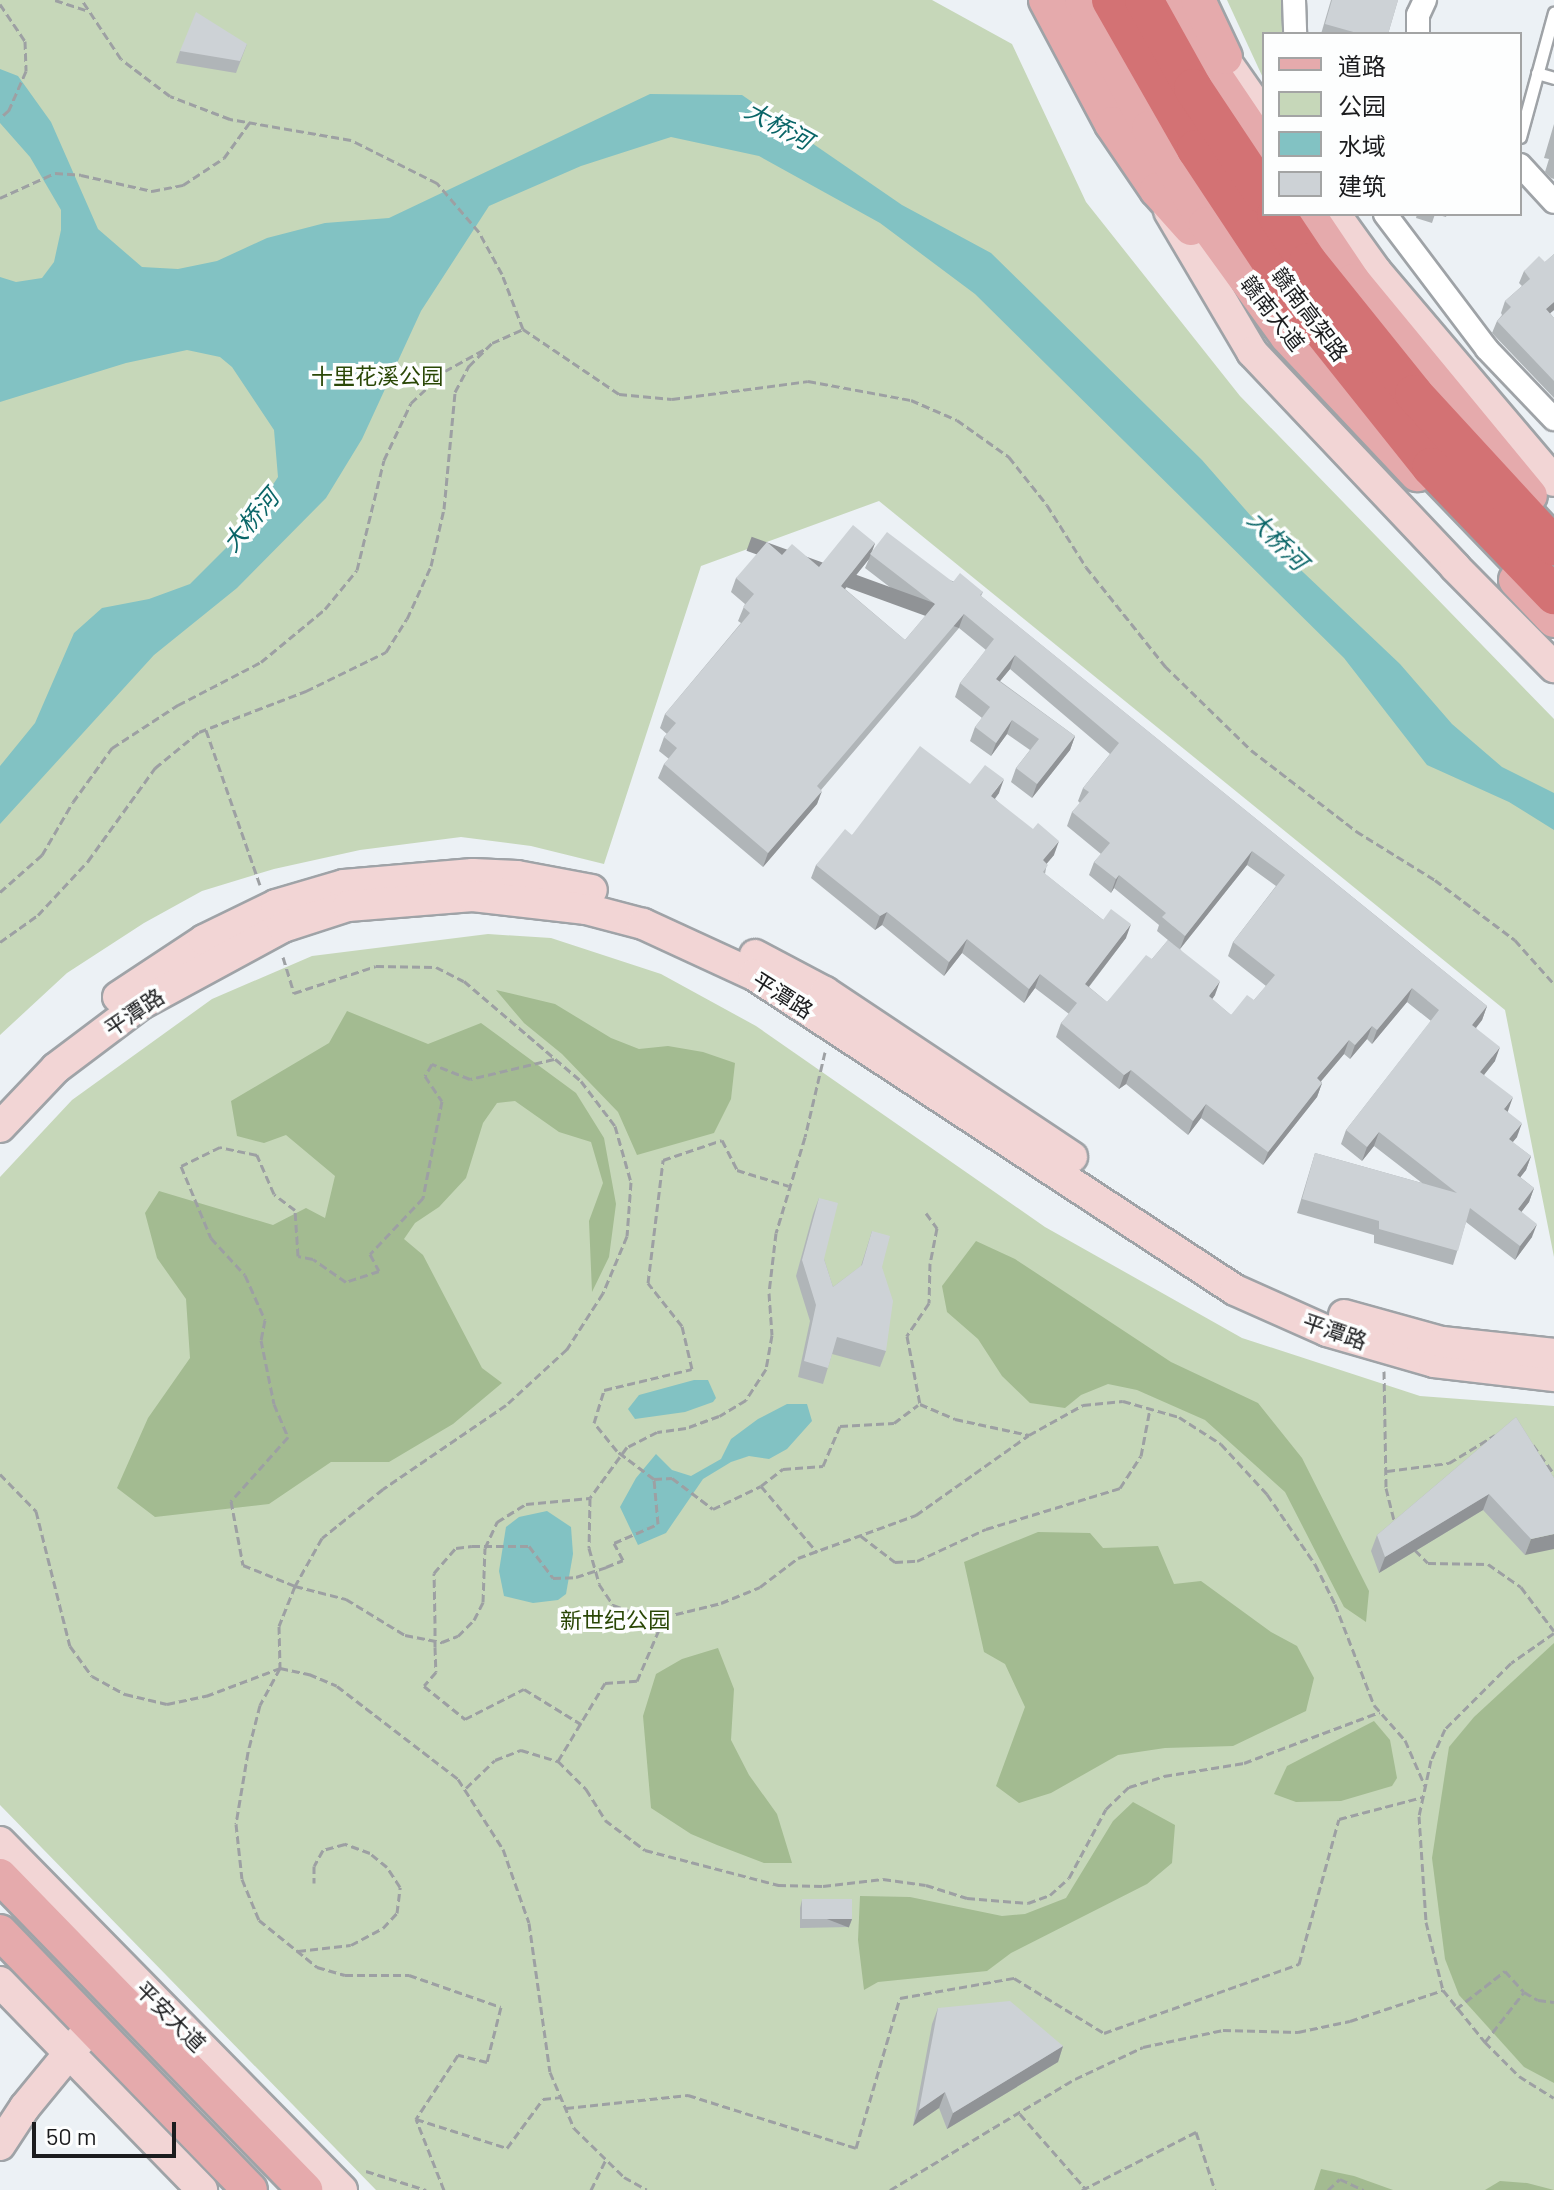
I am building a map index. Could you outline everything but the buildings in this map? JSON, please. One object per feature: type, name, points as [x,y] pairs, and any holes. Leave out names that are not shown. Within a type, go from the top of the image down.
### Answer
[{"type":"highway","name":"赣南高架路","points":[[1111,0],[1196,149],[1288,288],[1431,467],[1554,595]]},
{"type":"highway","points":[[1144,0],[1193,88],[1262,192]]},
{"type":"highway","name":"赣南高架路","points":[[1277,216],[1308,262],[1414,394],[1554,546]]},
{"type":"main road","points":[[1046,0],[1112,124],[1157,190],[1287,336]]},
{"type":"main road","points":[[1060,0],[1157,190],[1252,352],[1554,667]]},
{"type":"main road","name":"赣南大道","points":[[1082,0],[1149,128],[1206,224],[1287,336],[1554,620]]},
{"type":"main road","points":[[1164,0],[1262,146]]},
{"type":"main road","points":[[1187,0],[1262,113]]},
{"type":"main road","points":[[1198,0],[1262,128]]},
{"type":"main road","points":[[1311,216],[1353,281],[1554,521]]},
{"type":"main road","points":[[1336,216],[1376,271],[1554,481]]},
{"type":"main road","name":"平潭路","points":[[0,1127],[56,1068],[141,1004],[272,920],[344,885],[473,874],[517,876],[646,905],[705,930],[825,992],[1246,1273],[1332,1311],[1442,1342],[1554,1354]]},
{"type":"main road","name":"平潭路","points":[[0,1098],[49,1049],[131,987],[204,940],[272,920],[348,906],[414,900],[502,898],[586,909],[643,924],[754,975],[1235,1290],[1327,1331],[1434,1362],[1554,1376]]},
{"type":"main road","name":"平安大道","points":[[0,1842],[342,2190]]},
{"type":"main road","name":"平安大道","points":[[0,1876],[305,2190]]},
{"type":"main road","points":[[0,1932],[250,2190]]},
{"type":"main road","points":[[0,1982],[202,2190]]},
{"type":"main road","points":[[0,2145],[91,2026]]},
{"type":"street","points":[[1294,0],[1295,32]]},
{"type":"street","points":[[1418,32],[1418,15],[1425,0]]},
{"type":"street","points":[[1522,167],[1554,202]]},
{"type":"street","points":[[1387,216],[1487,349],[1554,419]]},
{"type":"lane","points":[[1522,129],[1554,13]]},
{"type":"lane","points":[[1537,73],[1554,78]]},
{"type":"path","points":[[55,0],[88,11]]},
{"type":"path","points":[[82,0],[121,59],[170,96],[230,119],[351,140],[437,183],[479,232],[502,274],[523,329],[619,394],[672,399],[808,381],[911,400],[957,420],[1009,457],[1047,505],[1086,567],[1165,666],[1251,750],[1356,831],[1435,880],[1515,940],[1554,984]]},
{"type":"path","points":[[0,4],[25,41],[26,71],[9,110],[0,118]]},
{"type":"path","points":[[0,198],[55,173],[81,175],[152,191],[183,185],[224,158],[250,122]]},
{"type":"path","points":[[0,892],[42,855],[73,802],[112,748],[178,705],[261,662],[325,609],[357,570],[384,460],[411,403],[445,371],[523,329]]},
{"type":"path","points":[[0,942],[38,915],[88,861],[155,768],[206,730],[306,691],[386,652],[407,619],[431,566],[444,509],[455,392],[469,366],[488,347]]},
{"type":"path","points":[[206,730],[294,993],[376,966],[436,967],[464,981],[581,1081],[615,1126],[631,1182],[627,1236],[603,1293],[567,1349],[506,1405],[383,1489],[322,1538],[295,1586],[279,1626],[280,1668],[260,1705],[248,1752],[236,1824],[242,1879],[259,1920],[317,1967],[345,1975],[409,1975],[501,2007],[487,2062],[458,2055],[416,2119]]},
{"type":"path","points":[[831,1025],[805,1137],[776,1233],[769,1293],[772,1335],[766,1369],[746,1400],[719,1416],[686,1428],[657,1432],[622,1454],[590,1498],[589,1548],[599,1584],[613,1605],[632,1612],[664,1617],[721,1603],[760,1587],[798,1558],[916,1515],[1029,1435],[1083,1405],[1123,1401],[1179,1417],[1221,1444],[1267,1494],[1315,1564],[1335,1604],[1374,1705],[1405,1740],[1425,1786]]},
{"type":"path","points":[[555,1058],[470,1079],[432,1064],[425,1076],[442,1101],[423,1198],[370,1254],[379,1271],[346,1282],[313,1259],[298,1256],[295,1210],[274,1194],[257,1155],[220,1147],[181,1166],[211,1238],[245,1275],[265,1320],[261,1340],[274,1404],[288,1437],[231,1501],[243,1565],[295,1586],[346,1599],[405,1635],[442,1642],[458,1636],[474,1620],[483,1602],[485,1548],[497,1522],[526,1504],[590,1498]]},
{"type":"path","points":[[789,1186],[737,1170],[722,1140],[663,1160],[648,1283],[682,1326],[692,1369],[604,1390],[594,1423],[622,1454],[654,1479],[672,1478],[713,1509],[761,1486],[783,1469],[823,1466],[840,1426],[894,1423],[920,1404]]},
{"type":"path","points":[[920,1404],[907,1336],[929,1303],[930,1263],[937,1228],[926,1213]]},
{"type":"path","points":[[1384,1347],[1386,1472],[1398,1535]]},
{"type":"path","points":[[920,1404],[955,1419],[1029,1435]]},
{"type":"path","points":[[861,1536],[895,1562],[917,1561],[986,1529],[1120,1488],[1141,1456],[1150,1409]]},
{"type":"path","points":[[1386,1472],[1449,1463],[1490,1437],[1505,1432]]},
{"type":"path","points":[[1528,1439],[1554,1474]]},
{"type":"path","points":[[0,1474],[36,1511],[70,1646],[92,1676],[125,1694],[167,1704],[206,1696],[280,1668],[309,1674],[337,1686],[405,1736],[466,1788],[503,1849],[529,1923],[550,2072],[574,2128],[624,2177],[647,2190]]},
{"type":"path","points":[[581,1724],[524,1689],[465,1719],[424,1686],[436,1672],[434,1573],[456,1548],[472,1546],[529,1546],[553,1578],[576,1577],[623,1560],[614,1543],[658,1524],[654,1479]]},
{"type":"path","points":[[761,1486],[817,1552]]},
{"type":"path","points":[[1408,1544],[1428,1563],[1488,1564],[1521,1587],[1554,1632],[1511,1663],[1445,1729],[1431,1760],[1419,1816],[1426,1922],[1443,1990],[1485,2042],[1519,2076],[1554,2098]]},
{"type":"path","points":[[558,1761],[605,1683],[637,1681],[664,1617]]},
{"type":"path","points":[[466,1788],[495,1760],[521,1750],[558,1761],[586,1789],[605,1820],[645,1850],[778,1885],[823,1886],[883,1879],[926,1885],[967,1898],[1028,1903],[1050,1895],[1069,1878],[1106,1809],[1129,1787],[1164,1776],[1244,1763],[1380,1712]]},
{"type":"path","points":[[566,2108],[688,2095],[856,2148],[900,1998],[1014,1978],[1104,2033],[1299,1964],[1339,1819],[1423,1797]]},
{"type":"path","points":[[298,1951],[351,1945],[383,1928],[397,1913],[400,1887],[387,1867],[370,1853],[345,1844],[323,1850],[314,1866],[314,1883]]},
{"type":"path","points":[[1456,2009],[1505,1971],[1524,1992],[1538,2000],[1554,2002]]},
{"type":"path","points":[[890,2190],[1075,2079],[1143,2047],[1223,2030],[1298,2032],[1350,2021],[1443,1990]]},
{"type":"path","points":[[1485,2042],[1524,1992]]},
{"type":"path","points":[[416,2119],[507,2148],[543,2099],[561,2097]]},
{"type":"path","points":[[1019,2113],[1084,2190],[1196,2132],[1215,2190]]},
{"type":"path","points":[[416,2119],[444,2190]]},
{"type":"path","points":[[591,2190],[606,2159]]},
{"type":"path","points":[[366,2171],[426,2190]]},
{"type":"path","points":[[1328,2190],[1340,2179],[1364,2190]]},
{"type":"green space","name":"十里花溪公园","points":[[0,0],[932,0],[1012,44],[1086,202],[1240,396],[1554,719],[1554,1257],[1505,1010],[879,501],[701,566],[604,864],[531,846],[461,837],[360,850],[274,869],[202,891],[144,923],[67,973],[0,1035]]},
{"type":"green space","points":[[1227,0],[1285,0],[1286,32],[1262,32],[1262,76]]},
{"type":"green space","name":"新世纪公园","points":[[488,934],[551,938],[661,974],[756,1026],[1045,1227],[1242,1338],[1420,1396],[1554,1406],[1554,2190],[376,2190],[0,1805],[0,1177],[72,1100],[212,999],[312,956]]},
{"type":"green space","points":[[496,990],[555,1004],[611,1038],[639,1049],[668,1046],[703,1052],[735,1063],[731,1099],[714,1133],[637,1155],[618,1112],[562,1054],[524,1023]]},
{"type":"green space","points":[[347,1011],[428,1044],[481,1023],[576,1093],[604,1138],[616,1204],[609,1257],[592,1292],[589,1221],[603,1183],[591,1142],[559,1132],[515,1101],[497,1103],[483,1123],[466,1178],[439,1207],[415,1223],[404,1239],[423,1255],[482,1368],[502,1383],[453,1424],[389,1462],[331,1462],[269,1504],[155,1517],[117,1488],[148,1418],[190,1358],[186,1299],[157,1258],[145,1213],[159,1191],[273,1225],[306,1208],[325,1218],[335,1176],[286,1135],[264,1143],[237,1136],[231,1101],[329,1043]]},
{"type":"green space","points":[[976,1241],[1015,1259],[1171,1362],[1258,1403],[1302,1458],[1369,1591],[1366,1622],[1344,1607],[1285,1492],[1205,1420],[1137,1390],[1108,1384],[1081,1395],[1065,1408],[1030,1403],[1002,1376],[978,1339],[947,1312],[942,1286]]},
{"type":"green space","points":[[1038,1532],[1090,1533],[1103,1548],[1158,1546],[1174,1584],[1201,1581],[1271,1632],[1297,1646],[1314,1678],[1306,1711],[1233,1746],[1165,1748],[1118,1755],[1051,1793],[1019,1803],[996,1786],[1025,1707],[1005,1664],[984,1652],[964,1562]]},
{"type":"green space","points":[[1554,1643],[1554,2083],[1524,2067],[1459,1995],[1445,1959],[1432,1858],[1449,1747],[1474,1717]]},
{"type":"green space","points":[[718,1648],[734,1689],[731,1740],[749,1775],[777,1814],[792,1863],[764,1863],[717,1845],[691,1834],[651,1808],[643,1716],[656,1674],[682,1659]]},
{"type":"green space","points":[[1374,1721],[1390,1740],[1397,1778],[1392,1786],[1341,1801],[1296,1802],[1274,1794],[1287,1766]]},
{"type":"green space","points":[[1133,1802],[1175,1825],[1172,1863],[1147,1884],[1011,1953],[987,1971],[878,1982],[864,1990],[858,1940],[860,1896],[910,1897],[1002,1916],[1025,1914],[1066,1898],[1113,1821]]},
{"type":"green space","points":[[1321,2169],[1354,2176],[1393,2190],[1314,2190]]},
{"type":"green space","points":[[1500,2181],[1527,2183],[1554,2190],[1485,2190]]},
{"type":"water","name":"大桥河","points":[[0,69],[18,76],[51,122],[98,229],[142,267],[178,269],[217,261],[267,238],[325,223],[389,218],[650,94],[742,95],[902,205],[991,253],[1202,460],[1285,555],[1400,664],[1452,724],[1502,767],[1554,793],[1554,830],[1509,802],[1427,765],[1344,658],[975,294],[880,223],[759,156],[671,137],[581,166],[489,206],[421,311],[362,439],[326,498],[237,588],[154,655],[0,824],[0,766],[35,723],[74,633],[102,608],[149,599],[190,584],[241,533],[278,477],[274,430],[232,367],[220,357],[187,350],[126,363],[0,402],[0,277],[16,282],[42,278],[54,262],[61,230],[61,210],[30,157],[0,123]]},
{"type":"water","points":[[694,1380],[708,1380],[716,1398],[713,1402],[685,1412],[635,1419],[628,1409],[639,1395]]},
{"type":"water","points":[[787,1404],[807,1404],[812,1421],[787,1449],[769,1459],[749,1456],[731,1462],[703,1479],[666,1533],[638,1545],[620,1507],[636,1478],[656,1454],[672,1470],[691,1476],[721,1459],[731,1439],[758,1419]]},
{"type":"water","points":[[547,1511],[571,1527],[573,1554],[566,1594],[558,1600],[533,1603],[504,1596],[499,1571],[506,1527],[519,1517]]}]
